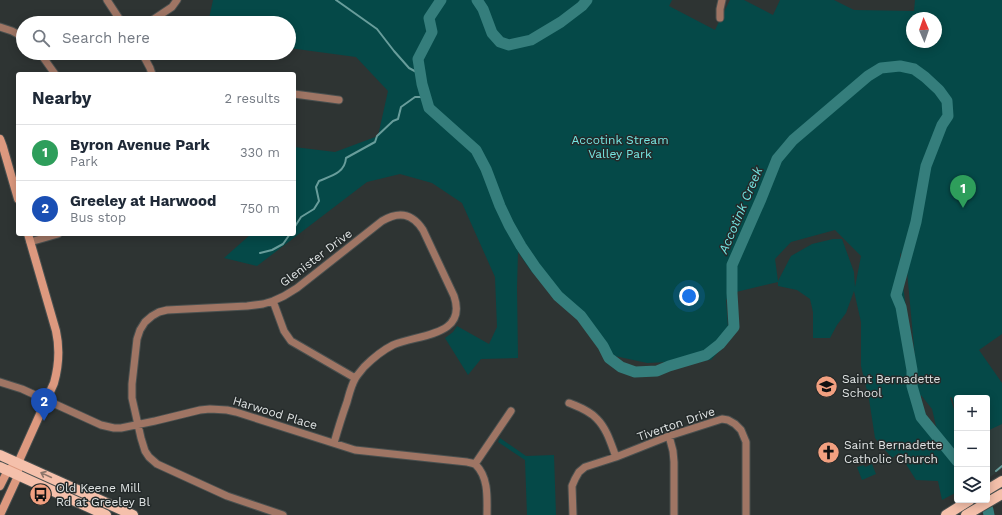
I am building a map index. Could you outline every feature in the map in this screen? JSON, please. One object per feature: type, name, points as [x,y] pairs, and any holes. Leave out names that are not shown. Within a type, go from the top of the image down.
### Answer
[{"type":"main road","points":[[0,455],[133,515]]},
{"type":"main road","points":[[4,469],[106,515]]},
{"type":"main road","points":[[990,488],[1002,481]]},
{"type":"main road","points":[[967,514],[1002,494]]},
{"type":"main road","points":[[946,515],[965,503]]},
{"type":"street","points":[[107,0],[117,16]]},
{"type":"street","points":[[158,16],[172,7],[177,0]]},
{"type":"street","points":[[720,18],[722,0]]},
{"type":"street","points":[[0,27],[16,33]]},
{"type":"street","points":[[45,60],[54,72]]},
{"type":"street","points":[[146,60],[151,72]]},
{"type":"street","points":[[296,94],[338,100]]},
{"type":"street","points":[[0,140],[16,192]]},
{"type":"street","name":"Glenister Drive","points":[[283,515],[227,496],[157,464],[149,457],[145,450],[132,398],[137,339],[140,330],[145,322],[152,316],[166,310],[248,306],[273,301],[297,288],[382,221],[396,215],[407,216],[420,224],[423,230],[454,296],[456,302],[456,314],[451,324],[439,332],[402,342],[386,349],[365,366],[355,378],[334,443]]},
{"type":"street","points":[[0,515],[18,476],[18,463],[57,373],[59,348],[56,331],[29,238],[44,236]]},
{"type":"street","points":[[273,301],[284,331],[291,341],[355,378]]},
{"type":"street","name":"Harwood Place","points":[[0,382],[22,389],[107,427],[121,428],[200,410],[218,408],[236,412],[355,450],[475,464]]},
{"type":"street","points":[[569,402],[598,420],[605,431],[616,457]]},
{"type":"street","points":[[487,515],[485,481],[475,464],[511,411]]},
{"type":"street","name":"Tiverton Drive","points":[[573,515],[572,486],[579,472],[585,467],[616,457],[669,436],[722,419],[728,420],[741,430],[746,442],[746,515]]},
{"type":"street","points":[[669,436],[674,462],[674,515]]},
{"type":"street","points":[[0,486],[4,469],[18,463]]},
{"type":"shaded area","points":[[1002,421],[1002,469],[990,477],[990,431],[990,427]]},
{"type":"green space","name":"Accotink Stream Valley Park","points":[[213,0],[672,0],[669,6],[715,30],[730,0],[744,0],[773,15],[780,0],[834,0],[854,10],[914,11],[915,0],[1002,0],[1002,334],[979,350],[1002,383],[1002,424],[990,430],[990,395],[954,395],[954,405],[952,398],[950,397],[954,410],[954,494],[942,500],[938,481],[916,480],[899,453],[892,458],[875,438],[869,399],[861,366],[861,322],[854,291],[846,313],[830,338],[813,338],[813,312],[810,299],[797,290],[778,286],[778,282],[732,293],[726,300],[729,340],[711,360],[647,363],[615,356],[531,271],[518,252],[518,358],[481,359],[468,375],[445,338],[453,332],[457,326],[489,344],[497,327],[495,277],[462,203],[432,183],[400,174],[367,182],[257,266],[224,258],[249,236],[296,236],[296,147],[335,152],[378,136],[388,91],[356,57],[296,49],[296,16],[210,16]],"holes":[[[835,230],[861,256],[855,287],[854,272],[842,239],[833,239],[812,244],[791,256],[778,281],[775,259],[791,242]],[[900,252],[907,271],[916,369],[913,360]],[[921,395],[932,409],[940,443],[921,417]]]},
{"type":"green space","points":[[500,438],[526,456],[554,455],[556,515],[527,515],[525,460],[498,442]]},
{"type":"green space","points":[[872,464],[876,474],[862,480],[857,467],[864,465],[865,467]]},
{"type":"waterway","points":[[336,0],[377,29],[409,68],[420,74]]},
{"type":"waterway","name":"Accotink Creek","points":[[441,0],[429,18],[432,32],[418,59],[422,84],[429,108],[476,150],[486,169],[509,225],[536,268],[558,296],[581,316],[603,346],[609,358],[621,367],[635,372],[657,371],[706,355],[720,344],[734,327],[732,265],[777,159],[793,140],[868,76],[881,68],[900,66],[914,69],[925,77],[939,90],[947,101],[948,116],[942,125],[926,166],[916,222],[896,295],[901,307],[912,370],[912,386],[921,417],[954,457]]},
{"type":"waterway","name":"Accotink Creek","points":[[477,0],[483,9],[492,33],[500,42],[509,45],[531,40],[561,22],[582,6],[587,0]]},
{"type":"waterway","points":[[296,225],[301,217],[314,209],[319,201],[316,187],[319,181],[340,171],[346,158],[375,142],[377,136],[393,121],[398,119],[401,107],[415,97],[426,97]]},
{"type":"waterway","points":[[260,253],[272,250],[283,244],[289,236]]},
{"type":"waterway","points":[[996,471],[1002,466]]},
{"type":"waterway","name":"Accotink Creek","points":[[984,503],[989,515]]},
{"type":"place","name":"Byron Avenue Park","points":[[963,208]]},
{"type":"place","name":"Saint Bernadette School","points":[[827,386]]},
{"type":"place","name":"Greeley at Harwood","points":[[44,421]]},
{"type":"place","name":"Saint Bernadette Catholic Church","points":[[829,452]]},
{"type":"place","name":"Old Keene Mill Rd at Greeley Bl","points":[[40,495]]}]
